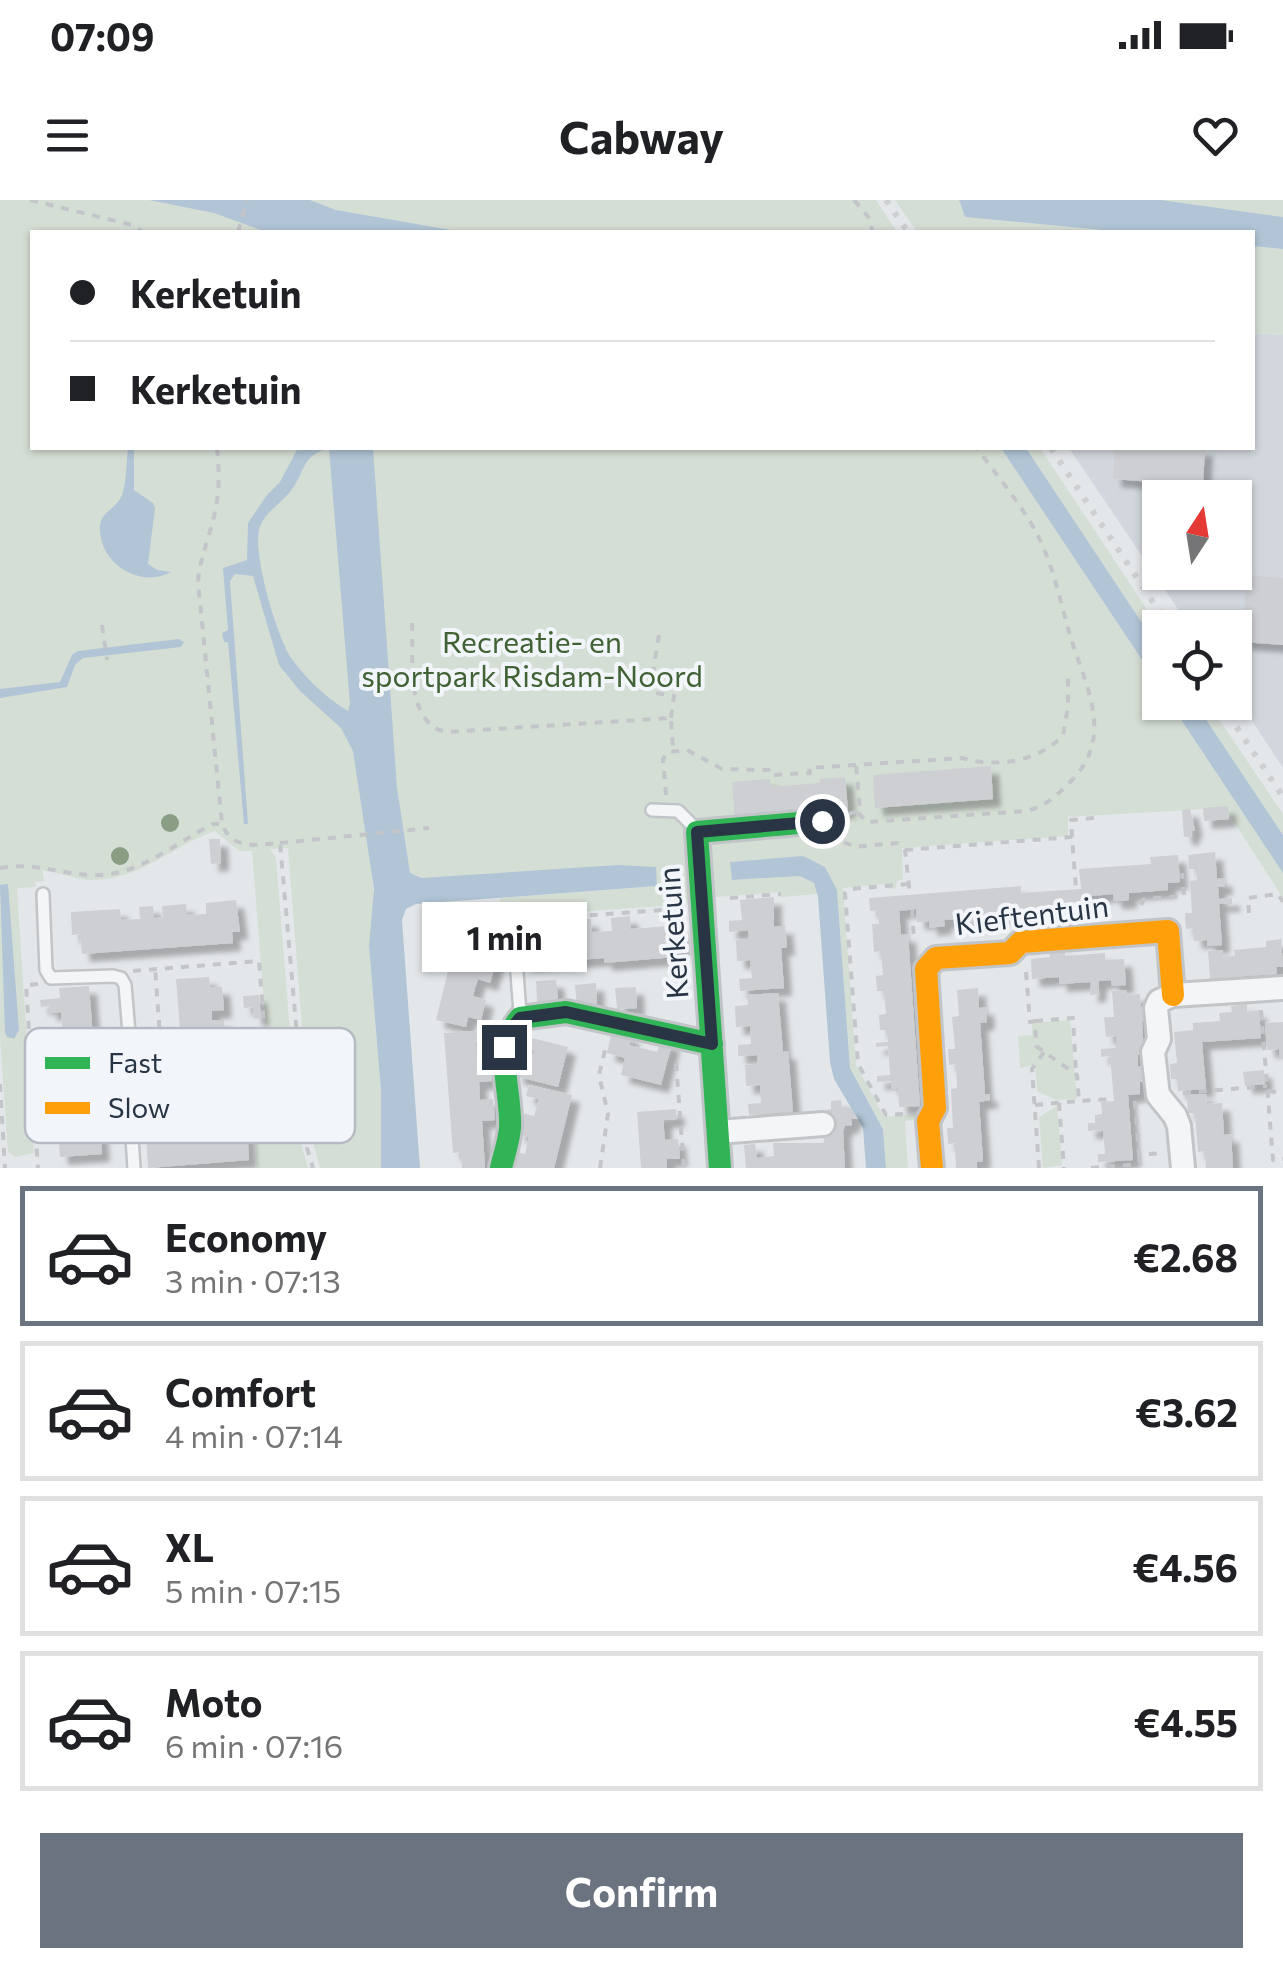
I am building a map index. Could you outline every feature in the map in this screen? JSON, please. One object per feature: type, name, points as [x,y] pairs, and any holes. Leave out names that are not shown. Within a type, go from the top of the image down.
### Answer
[{"type":"street","name":"Kerketuin","points":[[720,1168],[697,832],[822,826]]},
{"type":"street","name":"Kieftentuin","points":[[932,1168],[926,969],[936,958],[1010,953],[1024,942],[1168,931],[1173,995],[1164,996],[1156,1008],[1159,1039],[1140,1096],[1175,1116],[1182,1159]]},
{"type":"street","points":[[1173,995],[1271,989]]},
{"type":"street","name":"Kerketuin","points":[[520,1018],[566,1012],[712,1044]]},
{"type":"street","points":[[501,1168],[510,1131],[504,1047],[508,1032],[520,1018]]},
{"type":"street","points":[[718,1132],[823,1124]]},
{"type":"lane","points":[[652,810],[667,809],[688,817],[697,832]]},
{"type":"lane","points":[[43,894],[46,970],[50,978],[121,978],[128,1028]]},
{"type":"lane","points":[[514,933],[520,1018]]},
{"type":"lane","points":[[132,1143],[134,1168]]},
{"type":"path","points":[[30,200],[132,224],[141,230]]},
{"type":"path","points":[[239,230],[247,200]]},
{"type":"path","points":[[854,200],[871,220],[872,230]]},
{"type":"path","points":[[217,450],[220,477],[215,514],[202,548],[198,582],[222,824],[231,840],[241,844],[428,828]]},
{"type":"path","points":[[856,765],[858,813],[868,822],[1026,811],[1046,806],[1087,765],[1094,743],[1088,681],[1074,650],[1053,573],[1032,525],[978,450]]},
{"type":"path","points":[[412,623],[418,710],[428,724],[440,731],[672,718]]},
{"type":"path","points":[[102,625],[107,660]]},
{"type":"path","points":[[660,635],[650,692],[674,696],[673,751]]},
{"type":"path","points":[[667,809],[663,760],[673,751],[692,752],[722,769],[772,770],[772,775],[962,758],[976,762],[1032,758],[1062,735],[1068,707],[1068,676]]},
{"type":"path","points":[[858,813],[828,816],[822,826],[854,848],[898,843],[905,850],[910,895]]},
{"type":"path","points":[[1076,890],[1071,820],[1095,818]]},
{"type":"path","points":[[0,868],[44,866],[91,875],[120,872],[136,868],[214,824],[222,824]]},
{"type":"path","points":[[905,850],[1072,838]]},
{"type":"path","points":[[280,842],[296,1028]]},
{"type":"path","points":[[1127,906],[1144,905],[1144,898],[1184,896],[1182,873]]},
{"type":"path","points":[[908,884],[850,889],[845,893],[858,1064],[886,1115],[933,1111]]},
{"type":"path","points":[[514,933],[519,933],[518,920],[780,894]]},
{"type":"path","points":[[1249,913],[1248,898],[1278,894],[1283,902]]},
{"type":"path","points":[[1024,942],[1030,1022],[1073,1018],[1079,1101]]},
{"type":"path","points":[[124,982],[134,970],[259,961],[264,1028]]},
{"type":"path","points":[[155,968],[159,1028]]},
{"type":"path","points":[[29,1028],[26,985],[44,984],[50,978]]},
{"type":"path","points":[[1271,989],[1268,1089],[1273,1160],[1283,1159]]},
{"type":"path","points":[[1035,1021],[1036,1046],[1076,1074]]},
{"type":"path","points":[[600,1168],[608,1114],[599,1075],[612,1022]]},
{"type":"path","points":[[680,1038],[675,1056],[684,1168]]},
{"type":"path","points":[[1039,1168],[1032,1069],[1044,1052]]},
{"type":"path","points":[[0,1084],[5,1168]]},
{"type":"path","points":[[1092,1168],[1140,1164],[1140,1096],[1268,1089],[1283,1093]]},
{"type":"path","points":[[1035,1104],[1114,1098]]},
{"type":"path","points":[[1060,1103],[1064,1168]]},
{"type":"path","points":[[36,1143],[38,1168]]},
{"type":"path","points":[[307,1143],[313,1168]]},
{"type":"path","points":[[1140,1155],[1182,1159]]},
{"type":"shaded area","points":[[1255,333],[1283,335],[1283,768],[1251,720],[1252,610],[1179,610],[1165,590],[1252,590],[1252,480],[1142,480],[1142,556],[1070,450],[1255,450]]},
{"type":"green space","name":"Recreatie- en sportpark Risdam-Noord","points":[[0,200],[149,200],[319,230],[30,230],[30,450],[1002,450],[1142,660],[1142,720],[1181,720],[1283,873],[1283,898],[1225,808],[1068,817],[1068,836],[902,848],[903,879],[897,881],[896,888],[889,889],[886,884],[843,888],[856,1065],[884,1117],[917,1114],[918,1120],[905,1121],[908,1168],[886,1168],[883,1128],[850,1068],[837,890],[804,857],[730,862],[732,880],[800,876],[814,883],[818,894],[781,897],[780,892],[715,897],[693,904],[501,917],[500,898],[657,886],[408,880],[368,839],[375,906],[369,946],[381,1093],[381,1168],[320,1168],[313,1143],[355,1143],[355,1028],[302,1028],[288,848],[270,849],[276,858],[290,1028],[266,1028],[252,851],[239,851],[215,831],[123,875],[89,880],[42,870],[44,881],[35,882],[36,887],[17,888],[26,1028],[25,1143],[33,1143],[34,1153],[16,1157],[8,1152],[0,1037]]},
{"type":"green space","points":[[310,200],[876,200],[896,230],[451,230],[336,210]]},
{"type":"green space","points":[[895,200],[959,200],[965,217],[1103,230],[916,230]]},
{"type":"green space","points":[[1161,200],[1283,200],[1283,217]]},
{"type":"green space","points":[[1255,246],[1283,249],[1283,335],[1255,333]]},
{"type":"green space","points":[[1027,450],[1041,450],[1147,610],[1142,610],[1142,623]]},
{"type":"green space","points":[[1206,720],[1219,720],[1283,814],[1283,835]]},
{"type":"green space","points":[[1070,1020],[1077,1099],[1056,1100],[1037,1091],[1035,1065],[1020,1068],[1018,1036],[1032,1035],[1032,1023]]},
{"type":"green space","points":[[1057,1106],[1062,1165],[1043,1168],[1039,1117]]},
{"type":"green space","name":"Recreatie- en sportpark Risdam-Noord","points":[[255,1143],[301,1143],[308,1168],[257,1168]]},
{"type":"water","points":[[149,200],[310,200],[336,210],[451,230],[261,230],[214,213]]},
{"type":"water","points":[[959,200],[1161,200],[1283,217],[1283,249],[1255,246],[1255,230],[1103,230],[965,217]]},
{"type":"water","points":[[128,450],[134,450],[134,490],[155,508],[148,564],[171,572],[135,575],[106,552],[101,540],[101,521],[124,490]]},
{"type":"water","points":[[297,450],[326,450],[308,460],[290,492],[263,521],[259,554],[273,614],[292,659],[310,681],[348,711],[329,450],[373,450],[397,788],[410,873],[421,878],[618,865],[656,867],[657,886],[416,904],[406,909],[402,920],[420,1168],[381,1168],[381,1092],[369,946],[374,889],[353,751],[341,728],[300,691],[279,665],[253,576],[235,574],[230,581],[248,824],[244,824],[228,642],[224,642],[222,633],[228,630],[223,568],[247,560],[248,523],[280,482]]},
{"type":"water","points":[[1002,450],[1027,450],[1142,623],[1142,660]]},
{"type":"water","points":[[179,639],[184,642],[181,647],[83,658],[75,665],[67,687],[0,698],[0,689],[60,682],[72,655],[78,651]]},
{"type":"water","points":[[1181,720],[1206,720],[1283,835],[1283,873]]},
{"type":"water","points":[[803,856],[825,867],[837,890],[850,1068],[883,1129],[886,1168],[866,1168],[863,1128],[834,1079],[814,883],[800,876],[732,880],[730,862]]},
{"type":"water","points":[[8,884],[19,1030],[14,1039],[5,1032],[0,885]]},
{"type":"building","points":[[1115,450],[1205,450],[1203,480],[1113,479]]},
{"type":"building","points":[[1252,575],[1283,578],[1283,645],[1252,643],[1252,610],[1244,610],[1246,590],[1252,590]]},
{"type":"building","points":[[991,766],[993,799],[875,808],[873,775]]},
{"type":"building","points":[[845,777],[848,810],[735,820],[732,782],[770,779],[771,787]]},
{"type":"building","points":[[1228,806],[1229,819],[1204,821],[1203,808]]},
{"type":"building","points":[[1190,809],[1195,830],[1191,831],[1192,837],[1184,837],[1182,810]]},
{"type":"building","points":[[209,839],[220,839],[221,863],[211,864]]},
{"type":"building","points":[[1215,852],[1217,879],[1224,878],[1225,887],[1218,887],[1219,899],[1232,898],[1232,904],[1219,904],[1222,945],[1207,946],[1207,940],[1194,941],[1193,928],[1186,929],[1185,913],[1192,913],[1190,881],[1197,880],[1196,869],[1189,869],[1188,855]]},
{"type":"building","points":[[1178,855],[1180,882],[1168,883],[1168,890],[1129,893],[1129,900],[1122,901],[1114,901],[1113,894],[1090,896],[1090,903],[1074,904],[1075,917],[1063,918],[1063,925],[1048,926],[1047,919],[1008,922],[1007,915],[984,917],[984,924],[968,925],[968,918],[944,920],[945,926],[929,928],[929,921],[917,922],[916,909],[899,911],[901,935],[908,934],[920,1106],[899,1107],[898,1088],[891,1089],[891,1081],[877,1082],[877,1076],[890,1075],[888,1046],[876,1047],[876,1043],[888,1042],[887,1030],[880,1030],[879,1015],[886,1014],[884,991],[877,991],[876,976],[883,975],[881,951],[874,952],[872,924],[879,924],[878,910],[870,911],[869,898],[1021,886],[1021,893],[1081,889],[1079,869],[1151,864],[1150,857]]},
{"type":"building","points":[[774,897],[774,927],[785,926],[787,947],[781,948],[784,988],[740,991],[739,979],[752,978],[750,960],[737,961],[736,940],[749,939],[748,930],[729,932],[729,921],[742,920],[740,900]]},
{"type":"building","points":[[236,900],[240,932],[232,932],[233,943],[82,954],[80,934],[72,935],[71,912],[120,909],[121,920],[140,919],[139,907],[153,906],[154,918],[163,917],[162,906],[186,904],[187,915],[206,914],[206,903]]},
{"type":"building","points":[[630,916],[631,929],[680,925],[682,949],[675,949],[675,957],[524,964],[522,937],[533,937],[532,923],[552,922],[552,935],[572,934],[571,921],[591,919],[592,932],[612,931],[611,918]]},
{"type":"building","points":[[460,922],[503,933],[500,944],[487,941],[483,958],[496,962],[490,983],[478,979],[475,988],[473,996],[486,1000],[481,1020],[468,1017],[466,1027],[436,1020]]},
{"type":"building","points":[[1281,939],[1283,967],[1276,967],[1277,974],[1245,976],[1245,983],[1229,984],[1229,978],[1210,979],[1208,951],[1223,950],[1223,957],[1235,956],[1234,950],[1266,947],[1266,941]]},
{"type":"building","points":[[1065,949],[1065,956],[1105,953],[1105,960],[1124,959],[1126,985],[1112,986],[1111,980],[1099,981],[1098,994],[1090,995],[1091,982],[1059,984],[1059,977],[1032,979],[1031,959],[1050,957],[1049,951]]},
{"type":"building","points":[[209,977],[210,987],[222,987],[224,1010],[212,1011],[212,1020],[224,1020],[225,1028],[180,1028],[176,979]]},
{"type":"building","points":[[556,980],[558,1001],[537,1002],[536,981]]},
{"type":"building","points":[[596,983],[597,1004],[577,1006],[575,985]]},
{"type":"building","points":[[89,986],[92,1028],[63,1028],[61,1012],[49,1013],[49,1006],[41,1007],[40,1000],[60,998],[59,988]]},
{"type":"building","points":[[636,987],[637,1008],[617,1009],[615,988]]},
{"type":"building","points":[[978,988],[979,1008],[986,1007],[987,1022],[980,1023],[985,1094],[990,1094],[990,1100],[979,1102],[983,1161],[977,1162],[977,1168],[956,1168],[955,1143],[948,1144],[947,1128],[953,1128],[951,1089],[957,1088],[956,1064],[949,1065],[948,1049],[955,1049],[952,1017],[959,1016],[957,990]]},
{"type":"building","points":[[1127,990],[1127,995],[1140,994],[1141,1007],[1148,1006],[1149,1022],[1142,1022],[1144,1054],[1138,1055],[1138,1066],[1145,1066],[1146,1081],[1140,1082],[1140,1094],[1128,1095],[1133,1160],[1098,1162],[1098,1154],[1105,1154],[1103,1130],[1088,1131],[1088,1123],[1095,1123],[1095,1115],[1102,1114],[1101,1102],[1114,1101],[1110,1056],[1101,1057],[1101,1049],[1116,1048],[1116,1036],[1106,1037],[1104,1017],[1114,1017],[1112,991]]},
{"type":"building","points":[[778,993],[793,1112],[749,1115],[748,1104],[761,1103],[760,1085],[746,1086],[745,1065],[758,1064],[757,1055],[738,1056],[738,1045],[751,1044],[750,1026],[736,1027],[735,1006],[748,1005],[747,995]]},
{"type":"building","points":[[259,995],[261,1018],[254,1018],[253,1007],[244,1008],[243,996]]},
{"type":"building","points":[[1247,1004],[1247,1012],[1259,1010],[1261,1038],[1202,1042],[1206,1089],[1178,1091],[1178,1079],[1171,1079],[1170,1064],[1177,1063],[1174,1032],[1193,1030],[1193,1023],[1220,1021],[1219,1013],[1232,1012],[1231,1006]]},
{"type":"building","points":[[1283,1022],[1280,1058],[1279,1049],[1267,1050],[1265,1023]]},
{"type":"building","points":[[488,1030],[489,1042],[476,1043],[477,1061],[490,1060],[492,1081],[479,1082],[480,1100],[493,1099],[495,1120],[482,1121],[485,1168],[462,1168],[461,1152],[453,1153],[444,1033]]},
{"type":"building","points":[[612,1031],[632,1036],[629,1045],[657,1052],[661,1040],[672,1043],[661,1085],[621,1075],[625,1058],[607,1053]]},
{"type":"building","points":[[524,1036],[568,1047],[558,1087],[515,1076],[517,1065],[530,1068],[534,1051],[522,1047]]},
{"type":"building","points":[[1264,1070],[1265,1084],[1245,1086],[1243,1072]]},
{"type":"building","points":[[529,1085],[572,1095],[554,1168],[508,1168],[512,1151],[525,1154],[529,1137],[517,1134],[522,1113],[534,1116],[539,1099],[526,1096]]},
{"type":"building","points":[[1206,1094],[1207,1104],[1222,1103],[1224,1135],[1231,1134],[1233,1168],[1206,1168],[1205,1151],[1198,1152],[1195,1113],[1188,1113],[1187,1095]]},
{"type":"building","points":[[841,1100],[842,1108],[851,1108],[858,1119],[851,1119],[852,1125],[845,1126],[843,1131],[845,1168],[746,1168],[744,1145],[755,1144],[757,1158],[774,1156],[773,1143],[824,1143],[827,1110],[831,1109],[831,1101]]},
{"type":"building","points":[[676,1109],[677,1119],[664,1120],[664,1130],[665,1140],[678,1139],[680,1159],[667,1159],[667,1168],[641,1168],[637,1112]]},
{"type":"building","points":[[59,1143],[101,1143],[102,1154],[60,1157]]},
{"type":"building","points":[[146,1143],[248,1143],[249,1160],[148,1168]]},
{"type":"railway","points":[[886,200],[907,230]]},
{"type":"railway","points":[[1052,450],[1158,610]]},
{"type":"railway","points":[[1232,720],[1283,797]]},
{"type":"traffic: fast","points":[[720,1168],[697,832],[822,821],[822,830]]},
{"type":"traffic: fast","points":[[501,1168],[510,1128],[505,1057],[520,1018],[566,1012],[712,1044]]},
{"type":"traffic: slow","points":[[932,1168],[928,1121],[935,1108],[926,969],[936,958],[1010,953],[1021,942],[1168,931],[1173,995]]},
{"type":"route","points":[[504,1047],[508,1032],[520,1018],[566,1012],[712,1044],[697,832],[822,821]]}]
